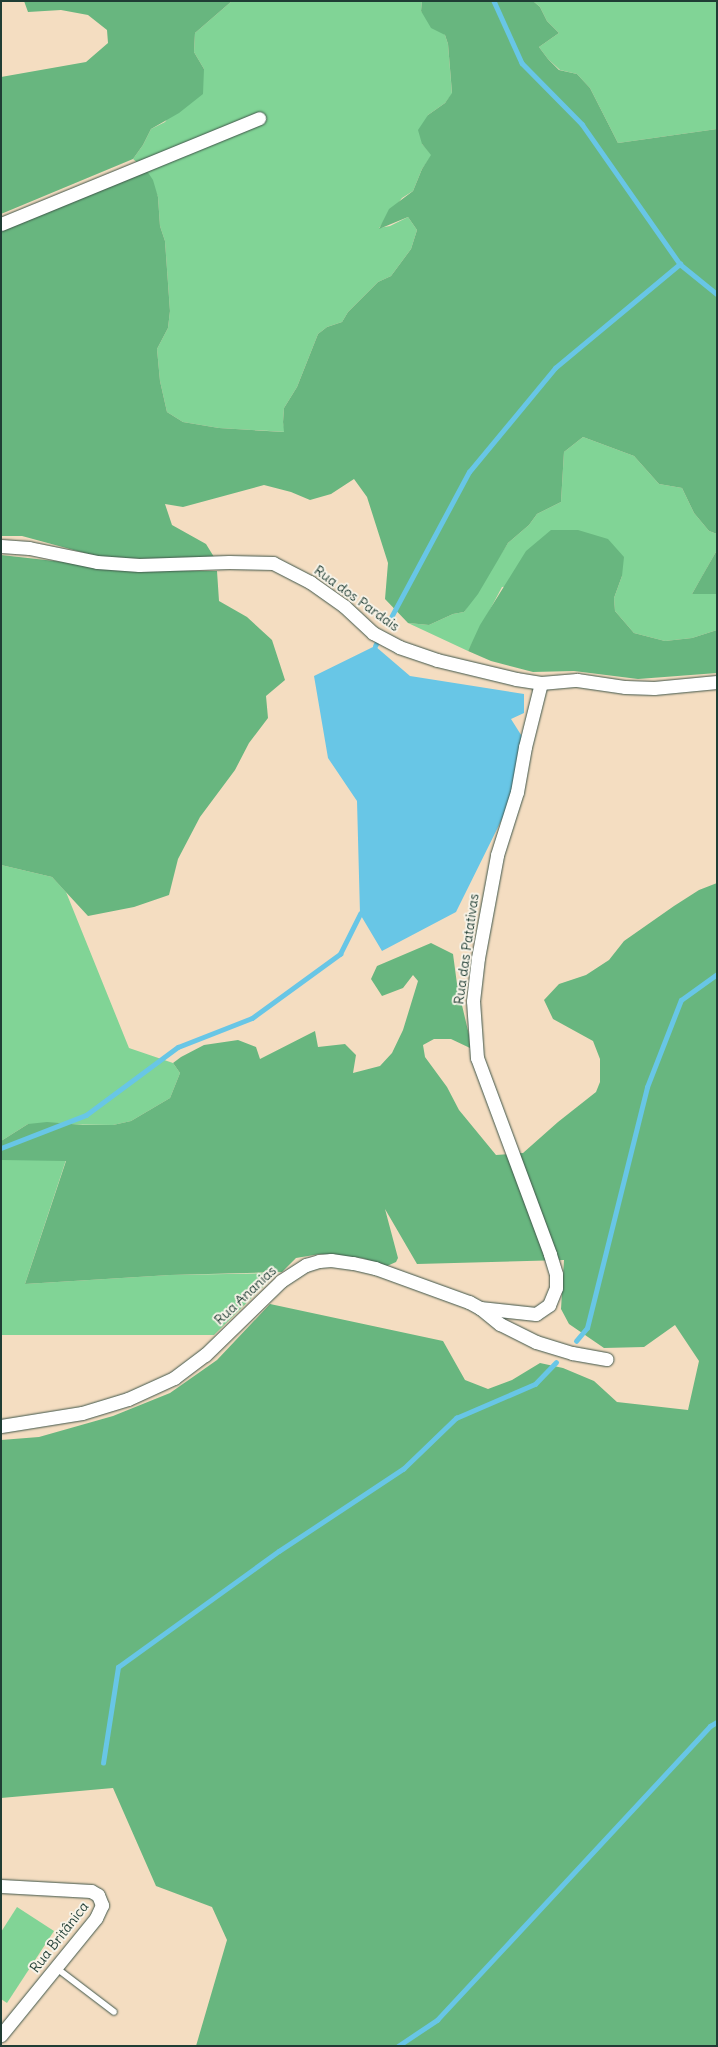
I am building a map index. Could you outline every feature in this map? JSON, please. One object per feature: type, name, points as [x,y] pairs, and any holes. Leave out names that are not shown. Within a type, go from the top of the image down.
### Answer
[{"type":"street","points":[[1,224],[259,118]]},
{"type":"street","name":"Rua dos Pardais","points":[[1,546],[29,548],[97,562],[139,566],[229,562],[274,563],[310,582],[344,606],[373,633],[399,647],[486,673],[541,683],[577,680],[654,688],[717,682]]},
{"type":"street","name":"Rua das Patativas","points":[[480,1308],[536,1314],[549,1305],[556,1288],[556,1274],[550,1254],[478,1063],[473,1001],[478,958],[497,855],[517,792],[525,747],[541,683]]},
{"type":"street","name":"Rua Ananias","points":[[1,1426],[82,1413],[128,1399],[174,1378],[205,1355],[281,1281],[306,1265],[319,1261],[346,1262],[374,1268],[443,1292],[480,1308],[500,1324],[531,1340],[572,1353],[606,1359]]},
{"type":"street","name":"Rua Britânica","points":[[1,1886],[91,1891],[98,1895],[102,1906],[96,1918],[1,2036]]},
{"type":"lane","points":[[55,1968],[114,2012]]},
{"type":"green space","points":[[24,1],[232,1],[195,33],[194,52],[204,69],[203,94],[179,113],[151,129],[143,145],[133,159],[1,214],[1,77],[86,62],[108,43],[107,30],[88,15],[61,10],[28,12]]},
{"type":"green space","points":[[232,1],[422,1],[421,11],[445,35],[448,44],[452,94],[445,103],[428,115],[422,144],[432,155],[422,169],[413,191],[402,198],[379,228],[390,226],[408,217],[417,230],[411,249],[391,276],[378,282],[348,312],[342,322],[327,327],[318,334],[297,387],[284,408],[283,422],[285,432],[219,428],[183,422],[167,412],[160,381],[157,349],[168,328],[170,311],[165,241],[160,226],[158,197],[147,171],[133,159],[143,145],[151,129],[165,122],[204,69],[194,52],[195,33]]},
{"type":"green space","points":[[422,1],[533,1],[540,7],[547,21],[559,33],[539,47],[559,70],[577,74],[590,88],[618,143],[717,129],[717,534],[709,531],[694,513],[682,488],[659,484],[634,456],[583,437],[564,452],[561,502],[537,514],[529,525],[508,543],[478,594],[464,612],[453,614],[429,625],[408,623],[385,599],[388,563],[367,497],[354,479],[331,494],[310,500],[291,492],[264,485],[183,507],[165,504],[172,525],[206,544],[214,557],[204,560],[103,558],[22,536],[1,536],[1,230],[147,171],[153,180],[158,197],[160,226],[165,241],[170,311],[168,328],[157,349],[160,381],[167,412],[183,422],[219,428],[284,432],[284,408],[297,387],[318,334],[327,327],[342,322],[348,312],[378,282],[391,276],[411,249],[417,230],[408,217],[379,229],[389,209],[413,191],[422,169],[431,155],[422,144],[418,130],[428,115],[445,103],[452,93],[448,44],[445,35],[431,28],[421,11]]},
{"type":"green space","points":[[533,1],[717,1],[717,129],[618,143],[590,88],[577,74],[560,70],[548,59],[539,47],[559,33],[547,21],[540,7]]},
{"type":"green space","points":[[583,437],[634,456],[659,484],[682,488],[694,513],[709,531],[717,534],[717,550],[692,594],[717,594],[717,630],[692,638],[665,641],[634,633],[615,611],[614,598],[622,576],[502,587],[468,651],[408,623],[429,625],[453,614],[464,612],[508,543],[529,525],[537,514],[561,502],[564,452]]},
{"type":"green space","points":[[551,530],[578,530],[608,539],[624,557],[622,576],[614,598],[615,611],[634,633],[665,641],[692,638],[717,630],[717,673],[638,679],[574,671],[533,672],[491,661],[468,651],[480,625],[526,551]]},
{"type":"green space","points":[[717,550],[717,594],[692,594],[701,578]]},
{"type":"green space","points":[[1,555],[135,570],[217,571],[219,601],[247,617],[272,640],[285,680],[266,696],[268,718],[249,743],[235,770],[200,817],[178,859],[169,895],[134,907],[88,916],[52,877],[1,865]]},
{"type":"green space","points":[[1,865],[52,877],[66,892],[129,1048],[173,1063],[180,1073],[170,1098],[131,1121],[113,1125],[28,1124],[1,1141]]},
{"type":"green space","points":[[717,883],[717,2046],[196,2046],[227,1940],[212,1907],[156,1886],[113,1788],[1,1798],[1,1440],[39,1437],[113,1416],[170,1393],[217,1360],[270,1304],[443,1341],[465,1380],[488,1389],[512,1380],[540,1363],[563,1368],[594,1381],[617,1402],[688,1410],[699,1361],[675,1325],[644,1347],[604,1348],[569,1324],[561,1309],[564,1260],[417,1264],[385,1209],[398,1258],[396,1262],[387,1266],[362,1258],[320,1254],[296,1258],[282,1272],[170,1275],[25,1284],[66,1161],[1,1160],[1,1141],[28,1124],[47,1122],[83,1125],[113,1125],[131,1121],[170,1098],[180,1073],[173,1063],[204,1045],[238,1040],[256,1047],[260,1059],[315,1031],[318,1047],[345,1044],[356,1055],[353,1073],[380,1066],[392,1053],[403,1030],[418,981],[413,975],[403,988],[382,996],[371,979],[377,966],[431,943],[453,954],[457,984],[469,1035],[470,1048],[451,1039],[434,1039],[423,1045],[425,1057],[447,1087],[459,1110],[496,1155],[523,1153],[558,1122],[596,1092],[600,1082],[600,1059],[593,1041],[553,1019],[544,1000],[559,984],[586,975],[609,960],[624,941],[674,906],[699,890]]},
{"type":"green space","points":[[1,1160],[66,1160],[25,1284],[170,1275],[277,1273],[214,1335],[1,1335]]},
{"type":"green space","points":[[17,1907],[54,1931],[7,2003],[1,1999],[1,1932]]},
{"type":"water","points":[[375,646],[410,676],[524,694],[524,713],[511,719],[523,738],[515,793],[456,912],[382,951],[360,914],[357,801],[328,758],[314,676]]},
{"type":"waterway","points":[[494,1],[522,63],[582,124],[680,264],[717,294]]},
{"type":"waterway","points":[[389,621],[469,472],[555,368],[680,264]]},
{"type":"waterway","points":[[375,646],[377,642]]},
{"type":"waterway","points":[[1,1148],[86,1115],[178,1047],[252,1018],[340,954],[360,914]]},
{"type":"waterway","points":[[576,1341],[587,1328],[647,1087],[681,1000],[717,974]]},
{"type":"waterway","points":[[103,1763],[118,1667],[279,1551],[403,1469],[456,1418],[535,1384],[556,1362]]},
{"type":"waterway","points":[[398,2046],[437,2020],[710,1726],[717,1722]]}]
